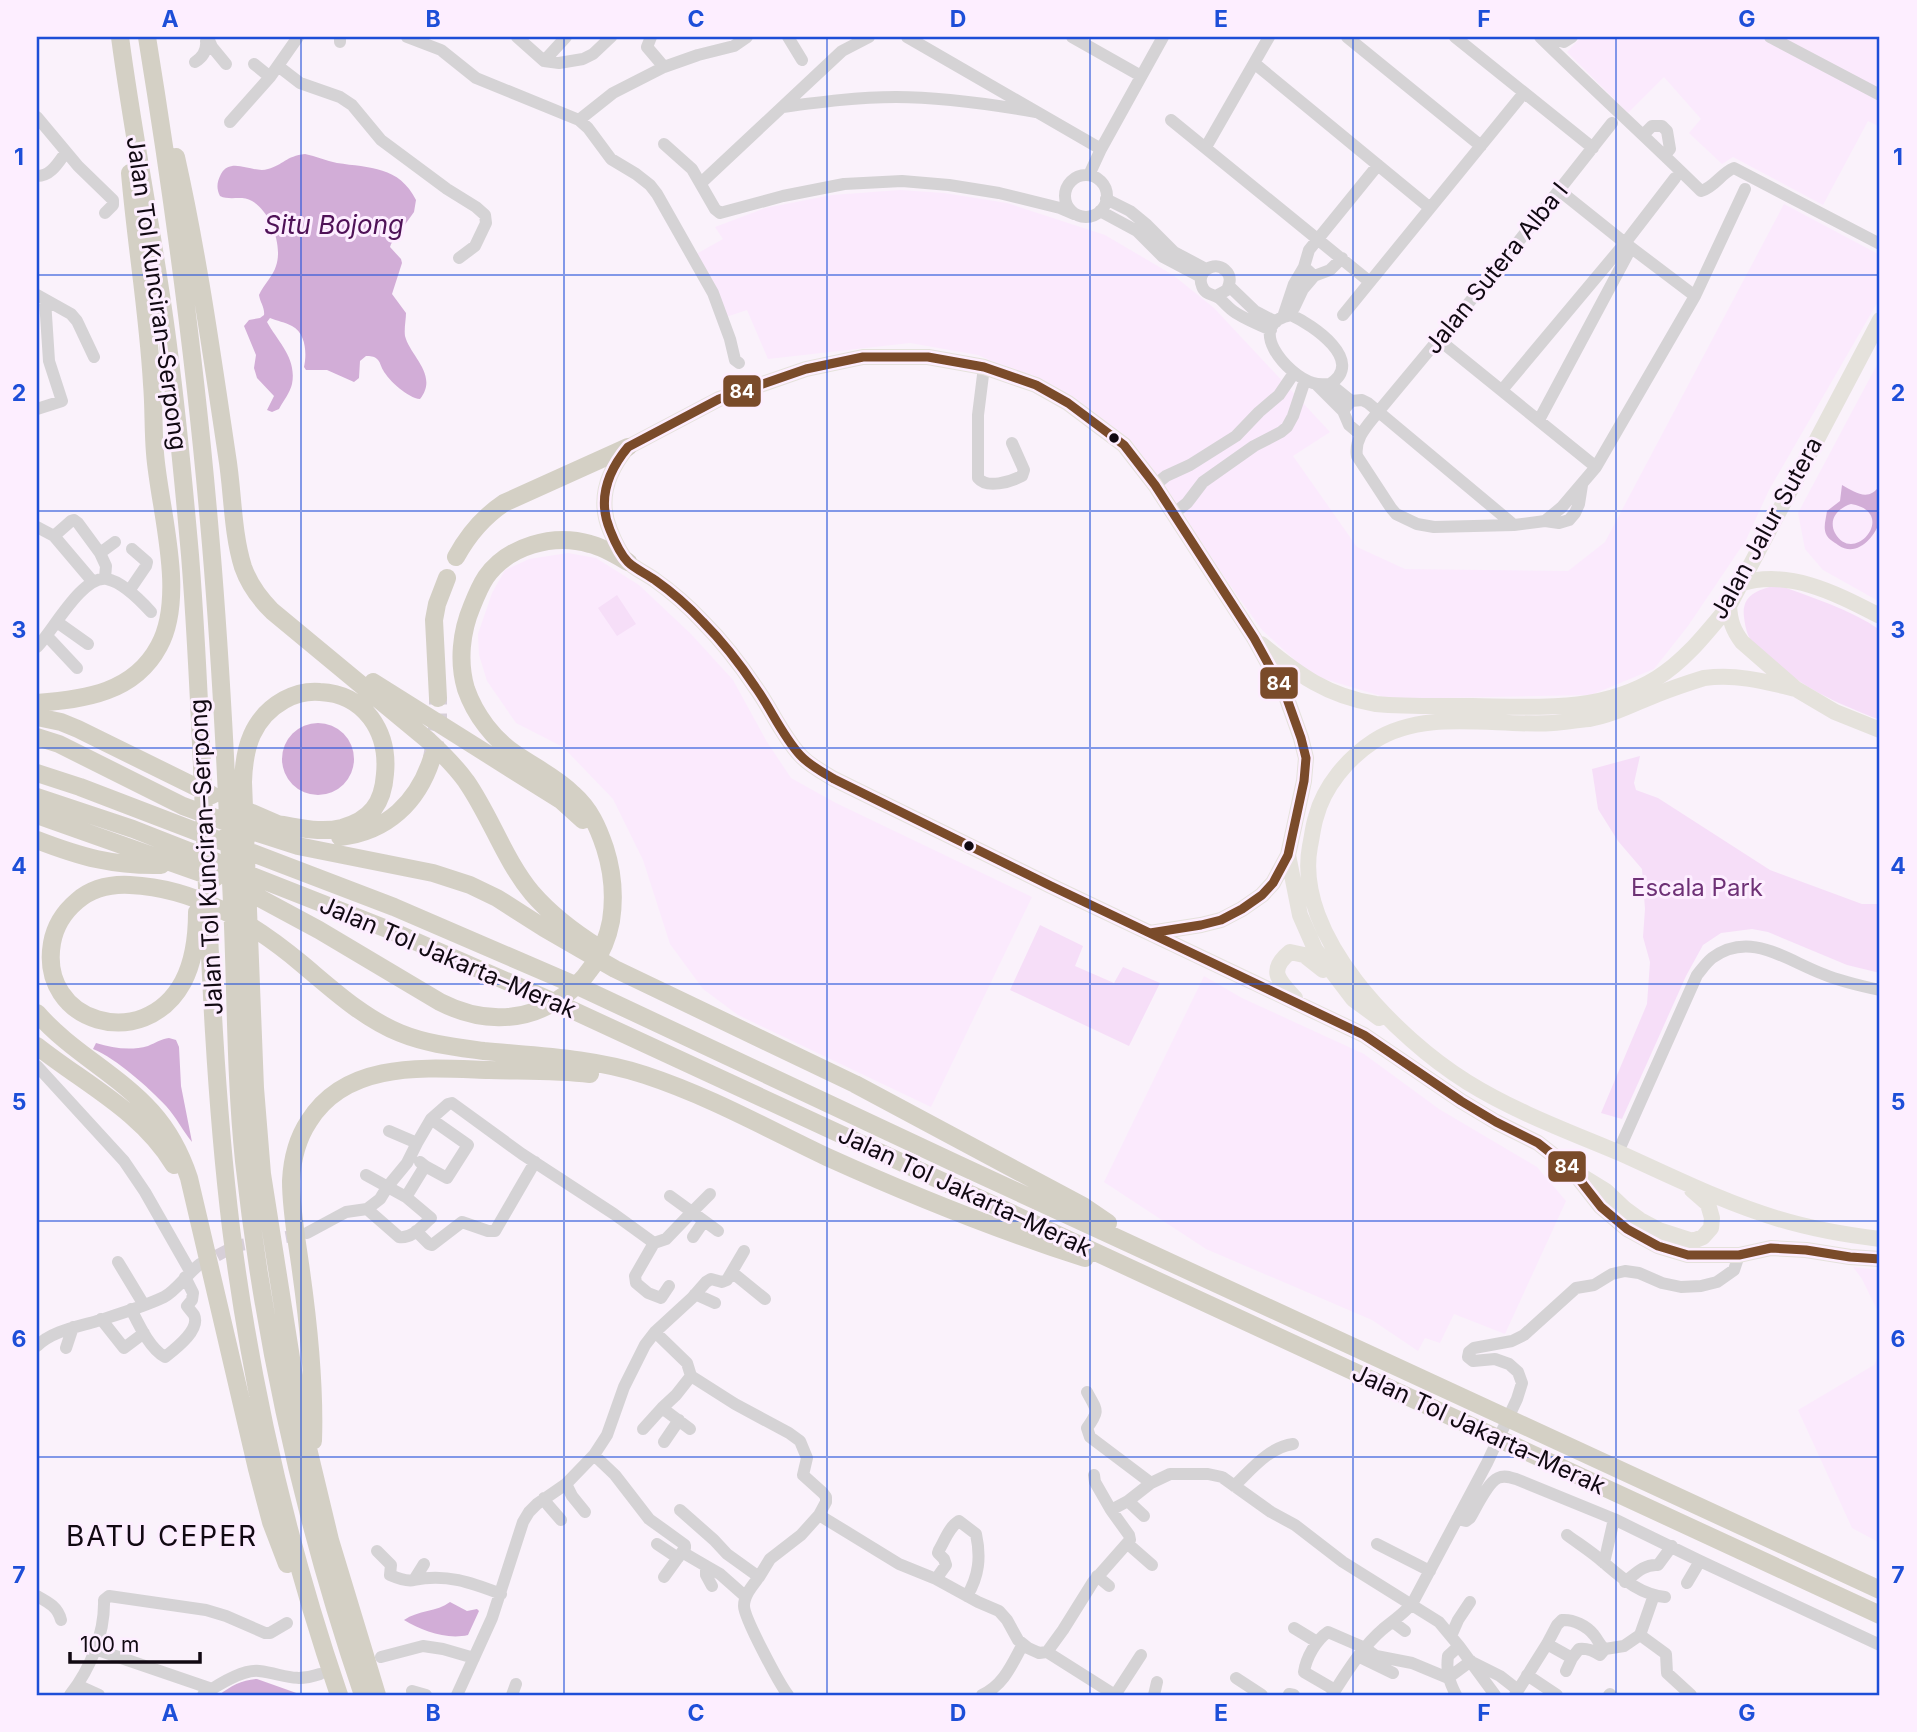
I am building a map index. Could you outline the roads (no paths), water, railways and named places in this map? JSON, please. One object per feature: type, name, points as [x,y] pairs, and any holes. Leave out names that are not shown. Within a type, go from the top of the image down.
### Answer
[{"type":"highway","points":[[147,37],[188,328],[208,508],[225,772],[235,1035],[244,1158],[254,1242],[289,1436],[310,1523],[363,1695]]},
{"type":"highway","points":[[37,704],[90,697],[129,681],[159,648],[170,608],[170,566],[155,454],[152,383],[134,216],[120,42]]},
{"type":"highway","name":"Jalan Tol Kunciran–Serpong","points":[[120,42],[169,352],[190,555],[201,772],[202,925],[232,1228],[248,1342],[267,1436],[325,1672]]},
{"type":"highway","points":[[153,76],[176,159],[202,298],[228,460],[238,543],[243,567],[252,586],[262,602],[429,741],[450,762],[476,797],[513,866],[547,909],[594,945],[694,1008]]},
{"type":"highway","points":[[456,557],[474,529],[488,514],[504,503],[628,446]]},
{"type":"highway","points":[[37,815],[242,889],[319,930],[450,1007],[475,1015],[505,1017],[531,1012],[557,1001],[577,985],[594,963],[608,933],[614,901],[613,881],[593,817],[580,800],[552,777],[510,750],[487,727],[475,709],[462,669],[462,649],[467,621],[481,586],[498,564],[514,552],[548,541],[573,540],[597,546],[628,562]]},
{"type":"highway","points":[[438,698],[434,620],[447,578]]},
{"type":"highway","points":[[303,637],[562,801],[582,818],[604,848]]},
{"type":"highway","points":[[278,824],[319,830],[340,829],[358,822],[378,804],[383,790],[386,761],[382,736],[372,718],[353,701],[332,693],[308,692],[289,697],[268,711],[252,732],[245,754],[243,782],[255,1098],[262,1174],[296,1392],[330,1540],[377,1695]]},
{"type":"highway","points":[[37,717],[78,729],[278,824],[301,833],[329,837],[357,835],[395,817],[424,779],[432,758]]},
{"type":"highway","points":[[37,737],[59,744],[159,796],[237,827],[298,846],[459,880],[497,898],[615,969],[879,1097],[1083,1206],[1155,1254]]},
{"type":"highway","name":"Jalan Tol Jakarta–Merak","points":[[37,773],[394,907],[582,988],[1880,1590]]},
{"type":"highway","name":"Jalan Tol Jakarta–Merak","points":[[37,797],[133,829],[387,929],[570,1009],[1880,1615]]},
{"type":"highway","points":[[37,840],[104,862],[175,865]]},
{"type":"highway","points":[[202,925],[183,981],[170,1000],[143,1018],[116,1024],[96,1019],[72,1004],[55,978],[51,948],[55,930],[65,913],[93,890],[111,886],[151,887],[196,899],[242,921],[276,943],[355,1007],[404,1035],[441,1046],[591,1062],[642,1073],[721,1104],[889,1184],[1040,1243],[1162,1283]]},
{"type":"highway","points":[[37,1013],[61,1038],[129,1090],[152,1112],[181,1158],[189,1178],[264,1497],[325,1672],[339,1695]]},
{"type":"highway","points":[[37,1046],[145,1126],[166,1151],[195,1205]]},
{"type":"highway","points":[[313,1461],[312,1362],[291,1181],[299,1140],[311,1117],[324,1101],[356,1080],[412,1069],[576,1072],[673,1085]]},
{"type":"main road","name":"Jalan Jalur Sutera","points":[[1254,638],[1314,684],[1367,702],[1394,706],[1552,706],[1600,702],[1657,678],[1703,638],[1728,606],[1880,320]]},
{"type":"main road","name":"Jalan Jalur Sutera","points":[[628,446],[719,399],[806,369],[863,357],[928,357],[984,367],[1037,385],[1068,403],[1124,445],[1155,485],[1254,638],[1286,696],[1304,748],[1306,768],[1288,855],[1273,883],[1262,895],[1221,920],[1150,933]]},
{"type":"main road","points":[[628,446],[611,472],[604,499],[609,526],[628,562],[659,583],[708,627],[757,688],[798,753],[819,771],[1364,1035],[1461,1101],[1538,1143],[1572,1170],[1606,1191],[1640,1220],[1659,1230],[1692,1241],[1703,1237],[1711,1228],[1712,1217],[1708,1204],[1682,1181]]},
{"type":"main road","points":[[1740,584],[1758,579],[1780,578],[1843,596],[1880,616]]},
{"type":"main road","points":[[1728,606],[1731,625],[1742,642],[1796,689],[1835,712],[1880,730]]},
{"type":"main road","points":[[1409,1039],[1381,1012],[1335,949],[1314,905],[1310,883],[1309,855],[1316,815],[1340,771],[1359,753],[1393,731],[1426,724],[1553,723],[1594,718],[1704,678],[1742,676],[1796,689]]},
{"type":"main road","points":[[1288,855],[1296,898],[1307,933],[1327,967],[1353,999]]},
{"type":"main road","points":[[1320,1014],[1299,1002],[1279,981],[1277,971],[1280,960],[1290,952],[1304,955],[1353,999],[1465,1081],[1487,1094],[1682,1181],[1775,1219],[1880,1239]]},
{"type":"main road","points":[[1572,1170],[1601,1207],[1627,1229],[1658,1246],[1688,1255],[1739,1255],[1771,1248],[1880,1259]]},
{"type":"street","points":[[229,122],[274,72],[298,37]]},
{"type":"street","points":[[407,37],[441,50],[476,78],[579,120],[611,159],[654,190],[713,293],[738,363]]},
{"type":"street","points":[[518,37],[544,61],[559,63],[583,59],[593,54],[611,37]]},
{"type":"street","points":[[544,61],[566,37]]},
{"type":"street","points":[[651,37],[647,47],[664,67]]},
{"type":"street","points":[[579,120],[613,93],[664,67],[734,46],[747,37]]},
{"type":"street","points":[[788,37],[802,60]]},
{"type":"street","points":[[701,183],[842,51],[869,37]]},
{"type":"street","points":[[906,37],[1101,149]]},
{"type":"street","points":[[1072,37],[1141,76]]},
{"type":"street","points":[[1089,175],[1163,37]]},
{"type":"street","points":[[1206,147],[1269,37]]},
{"type":"street","points":[[1347,37],[1480,146]]},
{"type":"street","points":[[1455,37],[1593,148]]},
{"type":"street","points":[[1540,37],[1702,191],[1709,189],[1727,171],[1734,168],[1880,244]]},
{"type":"street","points":[[1554,37],[1564,42],[1572,37]]},
{"type":"street","points":[[1770,37],[1880,95]]},
{"type":"street","points":[[195,62],[204,54],[206,38]]},
{"type":"street","points":[[206,38],[226,64]]},
{"type":"street","points":[[1254,63],[1430,208]]},
{"type":"street","points":[[254,64],[340,97],[352,105],[381,140],[485,215],[486,223],[475,246],[459,258]]},
{"type":"street","points":[[1343,315],[1523,94]]},
{"type":"street","points":[[783,107],[836,100],[895,97],[947,99],[1036,112]]},
{"type":"street","points":[[37,117],[66,152],[113,200],[113,205],[105,213]]},
{"type":"street","points":[[1171,120],[1370,282]]},
{"type":"street","name":"Jalan Sutera Alba I","points":[[1361,435],[1560,191],[1612,123]]},
{"type":"street","points":[[1643,135],[1652,126],[1662,126],[1667,131],[1670,149],[1665,155]]},
{"type":"street","points":[[664,144],[689,166],[715,209],[722,213],[783,195],[844,184],[902,181],[999,193],[1088,217],[1103,205],[1105,186],[1089,175],[1076,177],[1054,201],[1043,204]]},
{"type":"street","points":[[37,176],[46,176],[66,152]]},
{"type":"street","points":[[1347,406],[1284,364],[1272,347],[1309,250],[1378,165]]},
{"type":"street","points":[[1502,390],[1628,245],[1675,178]]},
{"type":"street","points":[[1155,485],[1236,436],[1279,395],[1305,379],[1330,384],[1347,406],[1349,425],[1361,435],[1356,447],[1357,456],[1396,514],[1418,524],[1434,527],[1514,525],[1545,521],[1556,514],[1596,467],[1695,296],[1745,189]]},
{"type":"street","points":[[1065,191],[1066,204],[1074,214]]},
{"type":"street","points":[[1560,191],[1695,296]]},
{"type":"street","points":[[1103,205],[1130,211],[1174,252],[1204,273]]},
{"type":"street","points":[[1539,420],[1628,245]]},
{"type":"street","points":[[1280,321],[1314,276],[1329,270],[1342,258]]},
{"type":"street","points":[[1216,296],[1224,293],[1229,286],[1230,277],[1224,269],[1215,266],[1204,273],[1200,282],[1207,293],[1216,296],[1233,312],[1313,327],[1338,353],[1342,366],[1341,373],[1330,384]]},
{"type":"street","points":[[1304,267],[1314,276]]},
{"type":"street","points":[[1229,286],[1255,311],[1280,321]]},
{"type":"street","points":[[41,297],[71,314],[94,357]]},
{"type":"street","points":[[37,409],[62,401],[49,360],[41,297]]},
{"type":"street","points":[[1438,339],[1596,467]]},
{"type":"street","points":[[984,367],[978,415],[978,478],[981,482],[985,484],[1013,480],[1022,476],[1024,470],[1012,443]]},
{"type":"street","points":[[1173,514],[1187,503],[1203,482],[1254,446],[1287,427],[1305,379]]},
{"type":"street","points":[[1347,406],[1362,400],[1514,525]]},
{"type":"street","points":[[54,536],[74,520],[100,553],[106,566],[99,580],[81,591],[40,643],[77,668]]},
{"type":"street","points":[[37,527],[54,536],[99,580],[129,591],[151,612]]},
{"type":"street","points":[[100,553],[115,542]]},
{"type":"street","points":[[129,591],[147,562],[132,549]]},
{"type":"street","points":[[57,622],[88,644]]},
{"type":"street","points":[[1618,1152],[1698,975],[1711,959],[1728,950],[1750,945],[1769,949],[1823,974],[1880,990]]},
{"type":"street","points":[[37,1066],[124,1161],[192,1271],[193,1293],[187,1306],[195,1318],[189,1335],[163,1357],[144,1333],[131,1310]]},
{"type":"street","points":[[307,1233],[346,1212],[367,1209],[380,1199],[407,1163],[431,1119],[450,1103],[454,1103],[480,1125],[535,1162],[617,1210],[654,1243]]},
{"type":"street","points":[[431,1119],[468,1145]]},
{"type":"street","points":[[411,1156],[445,1184],[480,1125]]},
{"type":"street","points":[[389,1131],[416,1143]]},
{"type":"street","points":[[416,1231],[432,1245],[462,1222],[495,1231],[535,1162]]},
{"type":"street","points":[[406,1197],[425,1166]]},
{"type":"street","points":[[366,1175],[406,1197],[431,1218],[408,1237],[399,1237],[367,1209]]},
{"type":"street","points":[[681,1308],[648,1293],[639,1287],[635,1278],[654,1243],[666,1239],[710,1194]]},
{"type":"street","points":[[670,1196],[718,1231]]},
{"type":"street","points":[[693,1237],[704,1221]]},
{"type":"street","points":[[457,1695],[528,1526],[528,1512],[566,1484],[594,1455],[610,1429],[624,1387],[645,1345],[655,1332],[710,1279],[724,1282],[733,1272],[744,1251]]},
{"type":"street","points":[[1393,1673],[1362,1652],[1331,1632],[1324,1634],[1317,1642],[1304,1672],[1334,1693],[1362,1652],[1412,1604],[1487,1463],[1522,1383],[1518,1372],[1509,1364],[1495,1359],[1473,1361],[1468,1357],[1469,1352],[1474,1348],[1512,1341],[1524,1335],[1576,1288],[1594,1285],[1612,1274],[1625,1271],[1681,1287],[1701,1286],[1717,1282],[1734,1270],[1739,1255]]},
{"type":"street","points":[[118,1262],[144,1306]]},
{"type":"street","points":[[37,1346],[42,1340],[73,1327],[144,1306],[168,1295],[192,1271]]},
{"type":"street","points":[[733,1272],[765,1299]]},
{"type":"street","points":[[661,1298],[669,1286]]},
{"type":"street","points":[[695,1294],[715,1303]]},
{"type":"street","points":[[101,1320],[124,1348],[144,1333]]},
{"type":"street","points":[[66,1348],[73,1327]]},
{"type":"street","points":[[655,1332],[687,1363],[691,1376],[800,1441],[807,1458],[803,1475],[826,1497],[819,1515],[801,1535],[770,1559],[746,1597],[744,1605],[776,1678],[789,1695]]},
{"type":"street","points":[[643,1429],[691,1376]]},
{"type":"street","points":[[1087,1392],[1097,1412],[1087,1428],[1090,1437],[1152,1483]]},
{"type":"street","points":[[662,1408],[690,1429]]},
{"type":"street","points":[[664,1442],[679,1420]]},
{"type":"street","points":[[1234,1486],[1266,1455],[1293,1444]]},
{"type":"street","points":[[594,1455],[615,1475],[649,1519],[685,1545],[664,1577]]},
{"type":"street","points":[[1111,1510],[1170,1474],[1213,1474],[1222,1477],[1271,1513],[1305,1532],[1343,1562],[1439,1622],[1495,1695]]},
{"type":"street","points":[[1046,1652],[1063,1630],[1084,1593],[1128,1544],[1130,1538],[1094,1482],[1094,1475]]},
{"type":"street","points":[[1457,1519],[1466,1521],[1470,1518],[1492,1482],[1507,1476],[1614,1519],[1880,1645]]},
{"type":"street","points":[[566,1484],[584,1511]]},
{"type":"street","points":[[544,1498],[561,1520]]},
{"type":"street","points":[[1128,1501],[1144,1516]]},
{"type":"street","points":[[680,1510],[727,1554],[759,1577]]},
{"type":"street","points":[[819,1515],[899,1564],[936,1579],[999,1611],[1023,1644],[1041,1653],[1046,1652],[1115,1695],[1141,1655]]},
{"type":"street","points":[[1604,1563],[1614,1519]]},
{"type":"street","points":[[936,1579],[946,1564],[938,1553],[939,1550],[949,1530],[959,1521],[976,1534],[980,1554],[967,1596]]},
{"type":"street","points":[[1566,1671],[1579,1648],[1603,1652],[1624,1646],[1640,1635],[1659,1596],[1625,1582],[1567,1535]]},
{"type":"street","points":[[657,1544],[720,1574],[746,1597]]},
{"type":"street","points":[[1128,1544],[1152,1565]]},
{"type":"street","points":[[1377,1544],[1430,1571]]},
{"type":"street","points":[[1625,1582],[1643,1567],[1649,1564],[1658,1565],[1672,1546]]},
{"type":"street","points":[[377,1551],[391,1565],[390,1575],[409,1580],[432,1576],[463,1580],[501,1594]]},
{"type":"street","points":[[1687,1583],[1700,1561]]},
{"type":"street","points":[[414,1580],[424,1564]]},
{"type":"street","points":[[706,1566],[706,1576],[712,1586]]},
{"type":"street","points":[[1097,1576],[1109,1586]]},
{"type":"street","points":[[37,1595],[59,1612],[61,1620]]},
{"type":"street","points":[[99,1695],[74,1690],[95,1649],[102,1629],[104,1600],[109,1596],[206,1610],[265,1633],[287,1623]]},
{"type":"street","points":[[1456,1695],[1446,1670],[1447,1656],[1455,1641],[1462,1613],[1470,1602]]},
{"type":"street","points":[[1471,1661],[1500,1676],[1516,1694],[1558,1625],[1567,1619],[1592,1633],[1603,1652],[1606,1668]]},
{"type":"street","points":[[1393,1622],[1405,1631]]},
{"type":"street","points":[[1294,1628],[1317,1642]]},
{"type":"street","points":[[1640,1635],[1666,1654],[1667,1673],[1691,1695]]},
{"type":"street","points":[[970,1695],[987,1693],[1008,1673],[1023,1644]]},
{"type":"street","points":[[1547,1644],[1572,1658]]},
{"type":"street","points":[[381,1657],[423,1646],[474,1658]]},
{"type":"street","points":[[95,1649],[207,1692],[245,1672],[257,1670],[306,1679],[325,1672]]},
{"type":"street","points":[[1362,1652],[1412,1663],[1448,1678]]},
{"type":"street","points":[[1448,1678],[1471,1661]]},
{"type":"street","points":[[1527,1675],[1557,1695]]},
{"type":"street","points":[[1236,1678],[1262,1695]]},
{"type":"street","points":[[412,1691],[426,1695]]},
{"type":"water","name":"Situ Bojong","points":[[305,154],[337,163],[372,168],[392,175],[409,189],[416,200],[414,212],[390,247],[402,263],[392,294],[406,313],[405,336],[425,374],[425,390],[420,399],[399,388],[372,356],[366,356],[360,361],[359,378],[354,382],[327,370],[306,370],[304,344],[297,329],[270,318],[267,322],[286,351],[293,375],[291,387],[279,409],[272,412],[267,410],[274,396],[257,378],[254,368],[256,355],[244,326],[249,320],[264,315],[259,295],[273,273],[278,258],[274,230],[265,213],[252,201],[220,196],[218,182],[221,174],[230,166],[262,170]]},
{"type":"water","points":[[1842,485],[1867,495],[1880,485],[1880,521],[1874,534],[1858,548],[1838,545],[1826,534],[1827,511],[1840,501]],"holes":[[[1851,504],[1865,509],[1871,517],[1872,526],[1868,534],[1861,541],[1852,544],[1843,542],[1833,528],[1836,515]]]},
{"type":"water","points":[[318,723],[338,729],[348,739],[354,759],[348,779],[338,789],[318,795],[298,789],[288,779],[282,759],[288,739],[298,729]]},
{"type":"water","points":[[169,1038],[176,1040],[179,1047],[181,1086],[192,1142],[170,1110],[150,1090],[122,1066],[93,1049],[96,1043],[135,1048]]},
{"type":"water","points":[[450,1602],[467,1611],[479,1611],[468,1635],[435,1634],[404,1620],[415,1614],[439,1608]]},
{"type":"water","points":[[257,1679],[302,1695],[219,1695],[237,1684]]},
{"type":"tunnel","points":[[432,758],[438,723],[438,698]]},
{"type":"tunnel","points":[[201,1264],[235,1246],[303,1234]]},
{"type":"district","name":"BATU CEPER","points":[[162,1536]]},
{"type":"park label","name":"Escala Park","points":[[1697,887]]}]
